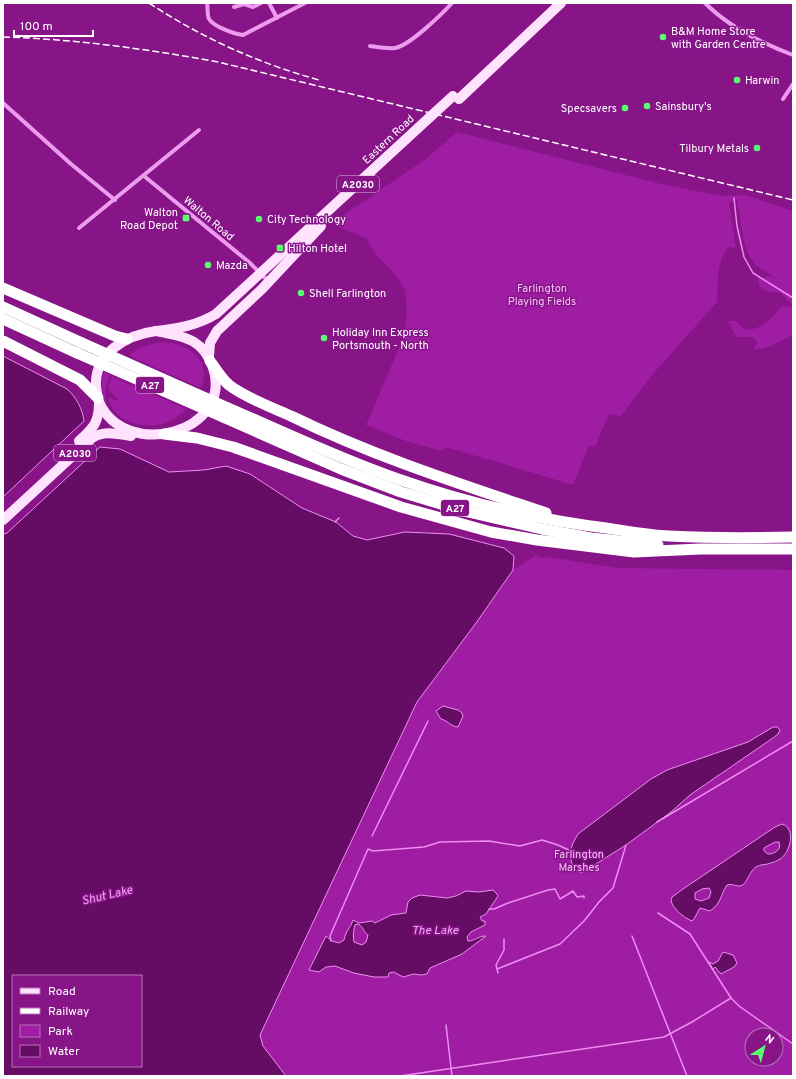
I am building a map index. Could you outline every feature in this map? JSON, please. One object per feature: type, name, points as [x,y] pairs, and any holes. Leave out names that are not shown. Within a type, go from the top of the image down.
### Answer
[{"type":"highway","points":[[3,288],[115,336],[127,339]]},
{"type":"highway","name":"A27","points":[[3,307],[226,412],[341,469],[401,492],[464,511],[542,529],[591,538],[700,549],[793,549]]},
{"type":"highway","name":"A27","points":[[3,320],[76,353],[352,462],[442,494],[521,514],[581,525],[668,536],[750,538],[793,537]]},
{"type":"highway","points":[[3,341],[75,377],[84,383],[98,400]]},
{"type":"highway","points":[[210,359],[223,378],[230,385],[252,398],[307,424],[397,462],[581,525]]},
{"type":"highway","points":[[164,434],[193,437],[233,447],[401,507],[491,532],[537,540],[634,552],[700,549]]},
{"type":"main road","name":"Eastern Road","points":[[456,98],[553,3]]},
{"type":"main road","name":"Eastern Road","points":[[156,331],[192,325],[216,314],[245,286],[261,274],[561,3]]},
{"type":"main road","name":"Eastern Road","points":[[210,359],[210,343],[217,331],[269,282],[316,231],[433,118]]},
{"type":"main road","points":[[156,331],[182,337],[193,341],[201,347],[210,359],[215,374],[214,398],[210,407],[188,426],[164,434],[149,435],[125,428],[115,423],[106,414],[98,400],[97,376],[102,362],[111,350],[127,339],[156,331]]},
{"type":"main road","name":"A2030","points":[[3,520],[13,507],[94,427],[98,419],[98,400]]},
{"type":"main road","name":"A2030","points":[[3,512],[13,507],[95,436],[114,432],[130,436],[149,435]]},
{"type":"street","points":[[207,3],[209,19],[215,24],[237,35],[243,36],[305,3]]},
{"type":"street","points":[[234,8],[244,4],[252,7],[260,3]]},
{"type":"street","points":[[269,3],[277,18]]},
{"type":"street","points":[[370,46],[395,48],[401,46],[429,26],[452,3]]},
{"type":"street","points":[[704,3],[741,30],[762,42],[793,55]]},
{"type":"street","points":[[783,99],[793,84]]},
{"type":"street","points":[[3,103],[71,164],[115,200]]},
{"type":"street","points":[[79,228],[200,130]]},
{"type":"street","name":"Walton Road","points":[[144,176],[269,282]]},
{"type":"green space","name":"Farlington Playing Fields","points":[[457,132],[661,184],[722,196],[746,195],[793,211],[793,306],[780,292],[768,292],[760,288],[758,279],[770,276],[777,279],[758,267],[751,259],[745,244],[737,200],[729,203],[736,248],[728,247],[724,253],[720,266],[717,302],[653,374],[621,416],[609,414],[595,447],[589,445],[573,485],[445,447],[442,451],[406,441],[366,425],[404,336],[407,311],[405,290],[392,271],[376,255],[366,238],[333,225],[338,219],[427,158]]},
{"type":"green space","points":[[782,306],[793,307],[793,335],[765,348],[753,349],[758,342],[752,337],[738,337],[734,333],[728,321],[736,321],[743,328],[754,329],[765,323]]},
{"type":"green space","points":[[166,342],[184,347],[197,356],[204,370],[204,378],[201,388],[129,356],[146,346]]},
{"type":"green space","points":[[104,372],[110,375],[106,391],[108,407],[102,395],[102,381]]},
{"type":"green space","points":[[112,376],[186,409],[176,418],[163,424],[146,425],[128,421],[115,412],[110,405],[108,396],[116,401],[118,399],[108,389]]},
{"type":"green space","name":"Farlington Marshes","points":[[100,447],[120,449],[169,472],[228,467],[253,476],[302,508],[336,522],[353,536],[367,540],[405,532],[428,536],[508,560],[513,570],[536,555],[543,558],[549,557],[617,568],[793,570],[793,1076],[3,1076],[3,534],[7,533]]},
{"type":"water","points":[[3,356],[67,389],[74,396],[82,412],[84,421],[3,497]]},
{"type":"water","name":"Shut Lake","points":[[100,447],[120,449],[169,472],[204,470],[226,466],[250,474],[302,508],[336,522],[353,536],[367,540],[405,532],[449,534],[504,548],[514,556],[513,570],[476,623],[417,702],[260,1035],[263,1046],[286,1076],[3,1076],[3,534],[7,533]]},
{"type":"water","points":[[443,706],[458,710],[462,713],[463,716],[458,727],[453,726],[441,719],[436,711]]},
{"type":"water","points":[[773,727],[777,727],[780,730],[778,734],[690,795],[671,812],[626,845],[583,872],[579,872],[573,867],[571,850],[578,834],[651,779],[667,770],[748,742]]},
{"type":"water","points":[[782,824],[786,826],[790,835],[787,851],[780,859],[769,864],[759,865],[756,867],[743,885],[727,885],[717,905],[710,911],[700,908],[692,921],[682,915],[672,904],[672,897],[775,827]],"holes":[[[775,842],[779,842],[780,845],[777,851],[768,854],[764,851],[764,848]],[[709,888],[711,892],[709,898],[701,901],[695,899],[695,893],[702,889]]]},
{"type":"water","name":"The Lake","points":[[493,890],[498,896],[486,914],[480,917],[482,921],[485,921],[485,925],[471,932],[467,937],[468,941],[486,936],[462,954],[430,968],[427,974],[414,974],[403,977],[394,972],[389,973],[388,977],[374,977],[354,973],[335,966],[326,967],[319,972],[309,970],[326,936],[332,941],[339,943],[344,940],[353,920],[359,923],[372,921],[375,923],[391,915],[406,913],[408,902],[412,898],[420,895],[447,898],[456,896],[466,891],[479,892]],"holes":[[[355,925],[359,925],[368,935],[366,942],[362,945],[354,942]]]},
{"type":"water","points":[[723,952],[733,955],[737,963],[734,967],[721,974],[715,967],[713,969],[709,962],[713,964],[718,961]]},
{"type":"waterway","points":[[734,198],[737,226],[744,257],[753,273],[793,298]]},
{"type":"waterway","points":[[335,522],[339,518]]},
{"type":"waterway","points":[[372,836],[428,721]]},
{"type":"waterway","points":[[657,822],[793,741]]},
{"type":"waterway","points":[[331,941],[330,936],[368,849],[373,851],[424,847],[440,842],[489,841],[520,846],[542,840],[571,851]]},
{"type":"waterway","points":[[497,969],[560,944],[584,921],[599,902],[613,888],[626,845]]},
{"type":"waterway","points":[[489,909],[494,909],[508,903],[555,889],[560,899],[573,891],[577,897],[584,896],[584,898]]},
{"type":"waterway","points":[[658,913],[690,934],[731,998],[739,1006],[793,1044]]},
{"type":"waterway","points":[[632,936],[687,1076]]},
{"type":"waterway","points":[[498,973],[496,965],[504,950],[504,939]]},
{"type":"waterway","points":[[400,1076],[664,1037],[731,998]]},
{"type":"waterway","points":[[446,1025],[452,1076]]},
{"type":"railway","points":[[149,3],[189,27],[231,48],[274,66],[319,80]]},
{"type":"railway","points":[[3,37],[111,45],[218,62],[793,200]]},
{"type":"place","name":"B&M Home Store with Garden Centre","points":[[663,37]]},
{"type":"place","name":"Harwin","points":[[737,80]]},
{"type":"place","name":"Sainsbury's","points":[[647,106]]},
{"type":"place","name":"Specsavers","points":[[625,108]]},
{"type":"place","name":"Tilbury Metals","points":[[757,148]]},
{"type":"place","name":"Walton Road Depot","points":[[186,218]]},
{"type":"place","name":"City Technology","points":[[259,219]]},
{"type":"place","name":"Hilton Hotel","points":[[280,248]]},
{"type":"place","name":"Mazda","points":[[208,265]]},
{"type":"place","name":"Shell Farlington","points":[[301,293]]},
{"type":"place","name":"Holiday Inn Express Portsmouth - North","points":[[324,338]]}]
